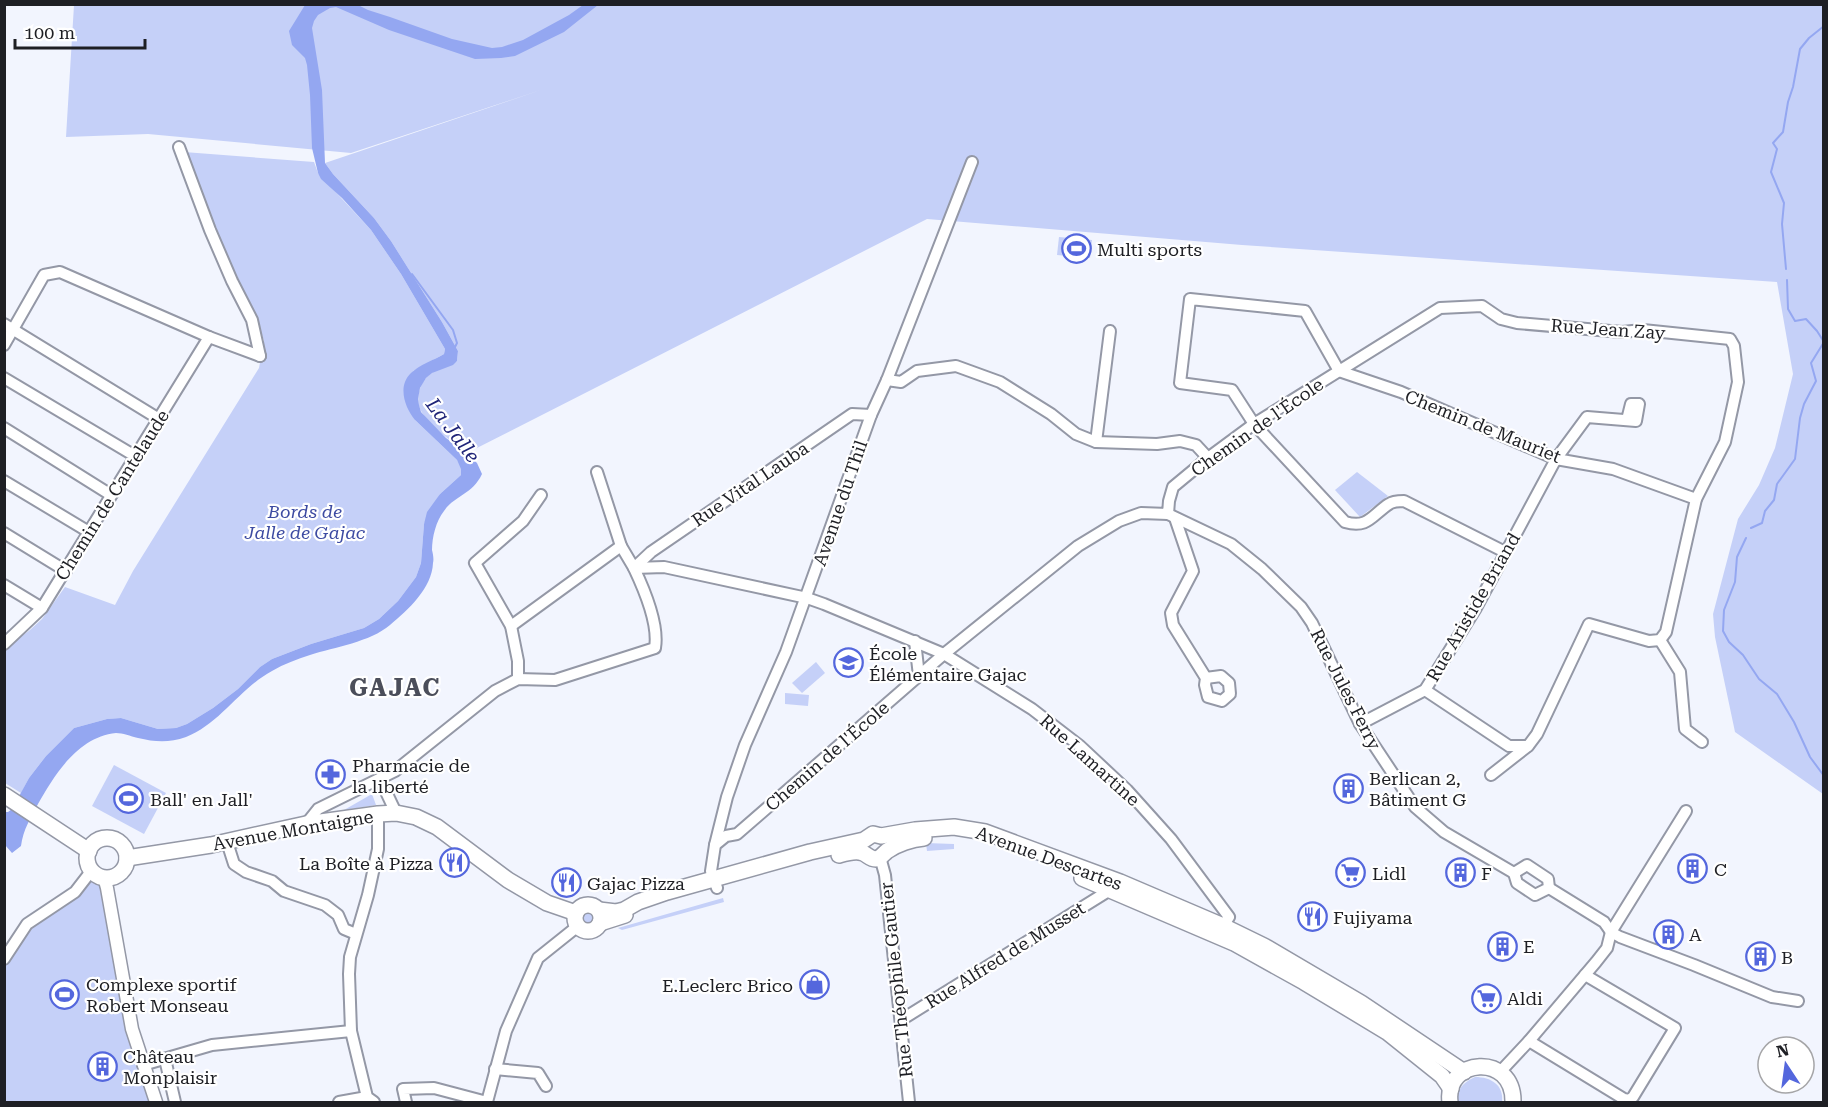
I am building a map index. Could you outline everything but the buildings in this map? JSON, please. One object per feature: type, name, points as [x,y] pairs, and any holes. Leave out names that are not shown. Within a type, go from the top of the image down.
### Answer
[{"type":"main road","points":[[9,798],[89,851]]},
{"type":"main road","name":"Avenue Montaigne","points":[[127,858],[227,842],[306,824],[396,813],[437,827],[508,880],[577,920]]},
{"type":"main road","name":"Avenue Descartes","points":[[874,851],[886,842],[881,836],[915,830],[954,826],[985,832],[1119,882],[1223,926],[1264,946],[1338,989],[1464,1072],[1454,1082],[1451,1096]]},
{"type":"main road","name":"Avenue Descartes","points":[[600,916],[624,910],[638,902],[715,884],[810,852],[874,851],[918,839],[945,836],[972,839],[996,845],[1110,890],[1234,943],[1387,1032],[1442,1076],[1451,1096]]},
{"type":"main road","points":[[111,838],[123,845],[127,858],[120,873],[112,877],[98,874],[87,858],[89,851],[98,840],[111,838]]},
{"type":"main road","points":[[585,905],[594,906],[600,916],[596,928],[590,931],[582,930],[577,920],[579,908],[585,905]]},
{"type":"main road","points":[[1464,1072],[1481,1066],[1500,1072],[1511,1086],[1513,1102]]},
{"type":"street","points":[[4,345],[9,326],[44,275],[60,272],[209,337],[260,356],[252,320],[210,231],[179,147]]},
{"type":"street","name":"Avenue du Thil","points":[[715,845],[727,797],[746,745],[807,598],[871,415],[887,380],[972,162]]},
{"type":"street","points":[[1339,371],[1305,311],[1190,299],[1180,383],[1232,390],[1254,424],[1346,522],[1355,525],[1368,522],[1391,502],[1404,501],[1505,552]]},
{"type":"street","name":"Rue Jean Zay","points":[[1339,371],[1440,308],[1482,306],[1501,319],[1517,323],[1622,332],[1643,330],[1730,339],[1734,346],[1738,382],[1736,392],[1725,442],[1696,499]]},
{"type":"street","points":[[9,326],[159,419]]},
{"type":"street","points":[[1096,442],[1110,331]]},
{"type":"street","name":"Chemin de Cantelaude","points":[[6,642],[42,608],[209,337]]},
{"type":"street","points":[[887,380],[901,382],[917,371],[956,366],[1000,382],[1050,414],[1076,434],[1096,442],[1157,444],[1180,441],[1196,445],[1208,458]]},
{"type":"street","name":"Chemin de l'École","points":[[715,845],[726,836],[737,834],[944,654],[1078,546],[1119,521],[1141,513],[1172,516],[1169,501],[1173,487],[1254,424],[1339,371]]},
{"type":"street","name":"Chemin de Mauriet","points":[[1339,371],[1401,392],[1556,459],[1613,469],[1696,499]]},
{"type":"street","points":[[4,378],[135,456]]},
{"type":"street","name":"Rue Vital Lauba","points":[[634,568],[651,552],[852,414],[871,415]]},
{"type":"street","name":"Rue Aristide Briand","points":[[1360,724],[1425,690],[1476,608],[1556,459],[1587,417],[1627,420]]},
{"type":"street","points":[[4,428],[111,495]]},
{"type":"street","points":[[306,824],[318,809],[395,771],[495,691],[518,679],[555,680],[655,648],[657,635],[640,581],[621,546],[597,472]]},
{"type":"street","points":[[4,481],[89,532]]},
{"type":"street","points":[[518,679],[518,662],[511,626],[475,563],[523,520],[541,495]]},
{"type":"street","points":[[1491,775],[1528,746],[1537,734],[1589,624],[1649,641],[1660,640],[1666,632],[1696,499]]},
{"type":"street","points":[[1172,516],[1193,571],[1171,613],[1173,625],[1206,678]]},
{"type":"street","name":"Rue Jules Ferry","points":[[1172,516],[1231,544],[1262,569],[1300,607],[1312,623],[1360,724],[1415,807],[1444,832],[1514,873],[1517,883],[1535,895],[1549,888]]},
{"type":"street","points":[[4,533],[66,571]]},
{"type":"street","points":[[511,626],[621,546]]},
{"type":"street","name":"Rue Lamartine","points":[[634,568],[664,567],[807,598],[944,654],[1032,709],[1080,746],[1127,790],[1171,839],[1228,917],[1223,926]]},
{"type":"street","points":[[4,585],[42,608]]},
{"type":"street","points":[[1660,640],[1680,672],[1685,729],[1702,742]]},
{"type":"street","points":[[915,641],[919,676]]},
{"type":"street","points":[[1425,690],[1509,746],[1528,746]]},
{"type":"street","points":[[380,778],[396,813]]},
{"type":"street","points":[[1500,1072],[1607,948],[1611,932],[1686,811]]},
{"type":"street","points":[[339,1102],[370,1100],[351,1031],[350,957],[378,849],[378,814]]},
{"type":"street","points":[[227,842],[234,864],[246,872],[272,881],[284,891],[325,904],[338,915],[344,929],[356,934]]},
{"type":"street","points":[[715,845],[711,871],[715,884]]},
{"type":"street","name":"Rue Théophile Gautier","points":[[874,851],[885,875],[909,1102]]},
{"type":"street","name":"Rue Jules Ferry","points":[[1514,873],[1527,865],[1548,879],[1549,888]]},
{"type":"street","points":[[4,960],[27,924],[98,874],[107,888],[132,1029],[156,1102]]},
{"type":"street","name":"Rue Jules Ferry","points":[[1549,888],[1604,922],[1611,932],[1620,937],[1694,964],[1772,997],[1798,1001]]},
{"type":"street","name":"Rue Alfred de Musset","points":[[901,1020],[1110,890]]},
{"type":"street","points":[[405,1102],[403,1089],[434,1088],[487,1102],[506,1031],[538,958],[577,920]]},
{"type":"street","points":[[1529,1041],[1624,1099],[1629,1100],[1633,1097],[1675,1028],[1585,975]]},
{"type":"street","points":[[142,1065],[212,1045],[351,1031]]},
{"type":"street","points":[[165,1059],[175,1102]]},
{"type":"street","points":[[495,1069],[538,1074],[546,1086]]},
{"type":"green space","points":[[74,5],[1823,5],[1823,794],[1735,732],[1715,637],[1713,614],[1738,519],[1759,485],[1775,448],[1793,374],[1777,282],[1242,245],[927,219],[467,453],[430,422],[421,411],[418,402],[419,392],[425,379],[431,373],[457,361],[458,351],[391,241],[374,218],[325,163],[541,90],[351,153],[148,134],[66,137]]},
{"type":"green space","name":"Bords de Jalle de Gajac","points":[[184,152],[314,162],[318,173],[371,230],[401,274],[445,349],[444,354],[413,371],[415,420],[457,460],[462,469],[461,475],[440,494],[424,524],[421,563],[416,577],[398,601],[379,619],[364,628],[272,659],[213,708],[176,728],[158,729],[121,718],[107,719],[74,728],[46,756],[21,793],[5,783],[4,649],[42,619],[65,587],[115,605],[133,571],[259,368],[264,341],[255,313],[236,282]]},
{"type":"green space","points":[[1059,237],[1092,240],[1090,258],[1057,255]]},
{"type":"green space","points":[[1357,472],[1388,496],[1360,517],[1335,490]]},
{"type":"green space","points":[[816,662],[825,673],[802,693],[792,683]]},
{"type":"green space","points":[[785,693],[809,695],[808,706],[785,704]]},
{"type":"green space","name":"Ball' en Jall'","points":[[114,765],[166,793],[144,834],[92,806]]},
{"type":"green space","points":[[372,794],[376,805],[344,810]]},
{"type":"green space","points":[[926,843],[954,844],[954,849],[927,851]]},
{"type":"green space","name":"Complexe sportif Robert Monseau","points":[[92,870],[104,877],[132,1029],[156,1102],[5,1102],[4,960],[27,924],[62,900]]},
{"type":"green space","points":[[723,898],[724,902],[622,930],[618,928]]},
{"type":"green space","points":[[585,911],[591,911],[595,918],[591,925],[585,925],[581,921],[581,915]]},
{"type":"green space","points":[[1475,1077],[1495,1083],[1501,1091],[1502,1102],[1458,1102],[1458,1093],[1462,1086]]},
{"type":"water","points":[[305,5],[358,5],[452,39],[492,48],[523,40],[583,5],[598,5],[564,32],[515,56],[501,58],[475,59],[389,30],[336,7],[318,15],[312,28],[322,90],[325,163],[374,218],[391,241],[458,351],[457,361],[453,365],[432,373],[426,378],[420,388],[419,405],[421,412],[446,438],[477,463],[482,474],[473,486],[448,506],[441,515],[434,535],[432,572],[424,590],[390,625],[373,636],[277,668],[250,687],[209,724],[186,737],[156,741],[116,733],[90,742],[79,749],[60,769],[38,804],[21,846],[12,853],[5,845],[5,812],[12,809],[29,778],[46,756],[74,728],[107,719],[121,718],[158,729],[176,728],[213,708],[272,659],[364,628],[379,619],[398,601],[416,577],[421,563],[427,512],[440,494],[461,475],[457,460],[415,420],[408,409],[403,390],[411,373],[444,354],[445,349],[401,274],[371,230],[321,179],[318,173],[312,148],[307,65],[305,58],[292,45],[289,31]]},
{"type":"waterway","points":[[1786,269],[1782,224],[1784,203],[1771,172],[1777,149],[1773,143],[1783,132],[1800,49],[1824,26]]},
{"type":"waterway","name":"La Jalle","points":[[412,274],[453,330],[457,343],[455,347]]},
{"type":"waterway","points":[[1751,528],[1762,523],[1765,511],[1774,500],[1777,484],[1795,459],[1800,418],[1804,404],[1816,381],[1811,363],[1824,342],[1806,319],[1795,321],[1788,309],[1787,280]]},
{"type":"waterway","points":[[1746,538],[1737,557],[1735,582],[1724,610],[1723,631],[1759,679],[1777,694],[1794,722],[1810,757],[1824,776]]},
{"type":"place","name":"Multi sports","points":[[1076,249]]},
{"type":"place","name":"École Élémentaire Gajac","points":[[848,663]]},
{"type":"place","name":"Pharmacie de la liberté","points":[[331,775]]},
{"type":"place","name":"Berlican 2, Bâtiment G","points":[[1348,788]]},
{"type":"place","name":"Ball' en Jall'","points":[[129,799]]},
{"type":"place","name":"La Boîte à Pizza","points":[[454,863]]},
{"type":"place","name":"C","points":[[1693,869]]},
{"type":"place","name":"Lidl","points":[[1351,873]]},
{"type":"place","name":"F","points":[[1460,873]]},
{"type":"place","name":"Gajac Pizza","points":[[566,883]]},
{"type":"place","name":"Fujiyama","points":[[1312,917]]},
{"type":"place","name":"A","points":[[1668,934]]},
{"type":"place","name":"E","points":[[1502,946]]},
{"type":"place","name":"B","points":[[1760,957]]},
{"type":"place","name":"E.Leclerc Brico","points":[[814,985]]},
{"type":"place","name":"Complexe sportif Robert Monseau","points":[[65,994]]},
{"type":"place","name":"Aldi","points":[[1486,998]]},
{"type":"place","name":"Château Monplaisir","points":[[102,1066]]},
{"type":"district","name":"GAJAC","points":[[395,688]]}]
